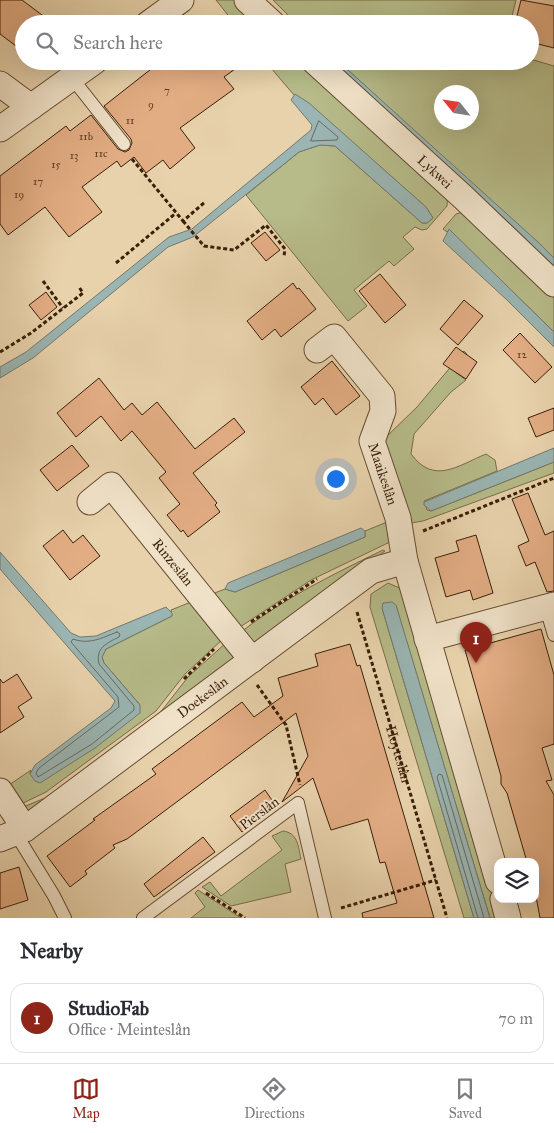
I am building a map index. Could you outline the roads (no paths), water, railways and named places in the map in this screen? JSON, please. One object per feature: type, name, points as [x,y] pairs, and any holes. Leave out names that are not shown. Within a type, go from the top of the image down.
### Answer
[{"type":"street","points":[[160,15],[181,0]]},
{"type":"street","points":[[247,0],[263,15]]},
{"type":"street","points":[[0,129],[83,70]]},
{"type":"street","name":"Lykwei","points":[[324,70],[464,198],[554,284]]},
{"type":"street","points":[[0,84],[31,107]]},
{"type":"street","name":"Maaikeslân","points":[[317,350],[334,337],[382,396],[383,411],[372,441],[398,518],[404,550]]},
{"type":"street","name":"Rinzeslân","points":[[90,502],[111,485],[247,663]]},
{"type":"street","points":[[404,550],[427,639],[494,867]]},
{"type":"street","name":"Doekeslân","points":[[14,834],[371,571],[404,550]]},
{"type":"street","points":[[427,639],[550,606]]},
{"type":"street","points":[[0,791],[14,834]]},
{"type":"street","points":[[504,903],[508,918]]},
{"type":"lane","points":[[72,78],[124,144]]},
{"type":"lane","points":[[550,606],[554,635]]},
{"type":"lane","name":"Pierslân","points":[[143,918],[298,803],[324,916]]},
{"type":"lane","points":[[14,834],[54,896],[65,918]]},
{"type":"water","points":[[339,70],[348,70],[539,243],[554,258],[554,267]]},
{"type":"water","points":[[295,94],[309,103],[426,207],[433,218],[427,223],[422,223],[335,146],[320,145],[299,152],[193,237],[168,247],[33,358],[0,378],[0,367],[26,352],[169,237],[192,229],[311,130],[312,125],[291,100]]},
{"type":"water","points":[[449,229],[554,332],[554,347],[507,300],[443,241]]},
{"type":"water","points":[[554,448],[554,462],[431,511],[424,505],[424,502]]},
{"type":"water","points":[[361,528],[365,531],[365,537],[235,592],[225,589],[228,583]]},
{"type":"water","points":[[0,552],[71,633],[80,637],[96,636],[166,607],[172,613],[172,616],[106,649],[102,657],[104,663],[140,705],[140,713],[95,748],[40,783],[35,781],[30,774],[35,765],[111,708],[115,701],[0,569]]},
{"type":"water","points":[[392,602],[396,605],[490,918],[474,918],[382,608],[383,603]]},
{"type":"place","name":"StudioFab","points":[[476,663]]}]
